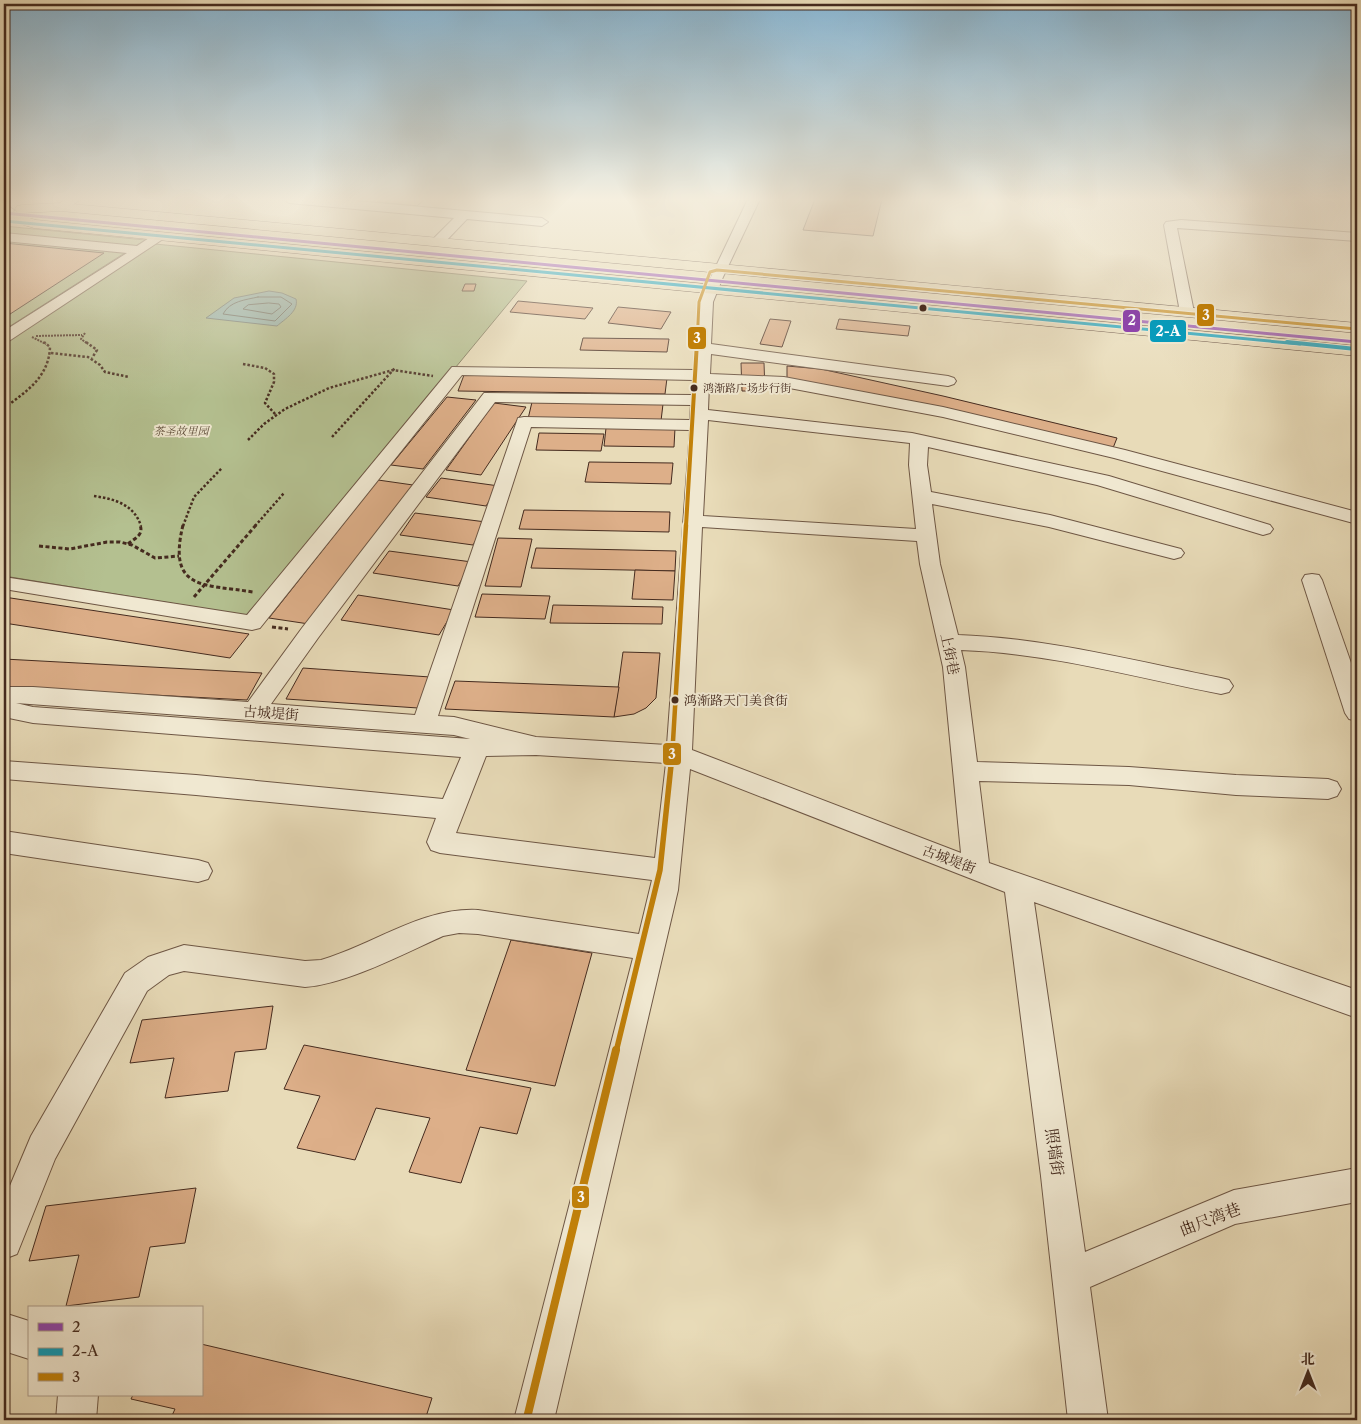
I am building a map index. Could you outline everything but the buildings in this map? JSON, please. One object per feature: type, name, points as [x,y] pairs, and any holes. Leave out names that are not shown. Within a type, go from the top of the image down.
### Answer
[{"type":"main road","points":[[462,265],[663,285],[715,279],[1187,312],[1357,328]]},
{"type":"main road","points":[[563,265],[1357,337]]},
{"type":"main road","points":[[580,265],[1357,342]]},
{"type":"main road","points":[[665,265],[715,279],[1357,351]]},
{"type":"street","points":[[6,335],[115,265]]},
{"type":"street","points":[[534,1420],[667,871],[679,755],[706,302],[722,265]]},
{"type":"street","points":[[1178,265],[1187,312]]},
{"type":"street","points":[[703,348],[948,381]]},
{"type":"street","points":[[774,358],[775,381]]},
{"type":"street","points":[[4,583],[252,623],[458,370],[700,399],[764,420],[919,440],[1102,480],[1263,529]]},
{"type":"street","points":[[424,723],[524,422],[700,399],[775,381],[953,414],[1119,454],[1357,518]]},
{"type":"street","points":[[254,712],[310,633],[490,398],[700,399]]},
{"type":"street","name":"上街巷","points":[[919,440],[918,466],[930,564],[954,667],[976,870]]},
{"type":"street","points":[[922,496],[1050,521],[1174,553]]},
{"type":"street","points":[[693,521],[927,536]]},
{"type":"street","points":[[948,642],[1001,644],[1034,649],[1221,686]]},
{"type":"street","name":"古城堤街","points":[[7,711],[33,695],[466,727],[536,746]]},
{"type":"street","name":"古城堤街","points":[[7,711],[476,749],[536,746],[679,755],[976,870],[1357,1004]]},
{"type":"street","points":[[476,749],[440,842],[667,871]]},
{"type":"street","points":[[4,770],[196,785],[452,810]]},
{"type":"street","points":[[966,771],[1128,776],[1236,785],[1328,789]]},
{"type":"street","points":[[4,842],[198,872]]},
{"type":"street","name":"照墙街","points":[[1018,885],[1071,1277],[1088,1420]]},
{"type":"street","points":[[4,1241],[43,1148],[136,982],[147,971],[165,961],[184,958],[305,974],[321,973],[338,968],[439,925],[459,921],[478,922],[649,948]]},
{"type":"street","name":"曲尺湾巷","points":[[1071,1277],[1234,1207],[1357,1185]]},
{"type":"street","points":[[4,1332],[28,1340]]},
{"type":"street","points":[[76,1420],[78,1396]]},
{"type":"lane","points":[[1312,580],[1357,713]]},
{"type":"path","points":[[4,408],[30,388],[42,375],[50,361],[50,347],[45,342],[30,336],[82,335],[86,333]]},
{"type":"path","points":[[82,335],[81,339],[97,350],[91,358]]},
{"type":"path","points":[[50,353],[91,358],[100,364],[105,372],[129,377]]},
{"type":"path","points":[[243,364],[265,368],[274,374],[274,382],[265,403],[276,415]]},
{"type":"path","points":[[332,436],[394,369]]},
{"type":"path","points":[[248,440],[276,415],[299,401],[329,388],[394,369],[451,378]]},
{"type":"path","points":[[222,468],[190,503],[179,544],[179,556],[183,574],[194,582],[274,595]]},
{"type":"path","points":[[181,612],[284,493]]},
{"type":"path","points":[[94,496],[120,502],[139,520],[142,525],[140,535],[128,544]]},
{"type":"path","points":[[39,546],[70,549],[107,542],[128,544],[155,558],[179,556]]},
{"type":"path","points":[[252,623],[310,633]]},
{"type":"green space","points":[[4,265],[105,265],[4,330]]},
{"type":"green space","name":"茶圣故里园","points":[[122,265],[371,265],[527,281],[250,616],[4,576],[4,343]]},
{"type":"water","points":[[269,291],[282,293],[296,299],[293,311],[277,326],[206,318],[234,298]]},
{"type":"transit line","name":"2-A","points":[[474,265],[1356,349]]},
{"type":"transit line","name":"2","points":[[554,265],[1357,342]]},
{"type":"transit line","name":"3","points":[[527,1418],[660,870],[672,754],[699,302],[710,272],[717,270],[1357,329]]},
{"type":"place","name":"鸿渐路广场步行街","points":[[694,388]]},
{"type":"place","name":"鸿渐路天门美食街","points":[[675,700]]}]
